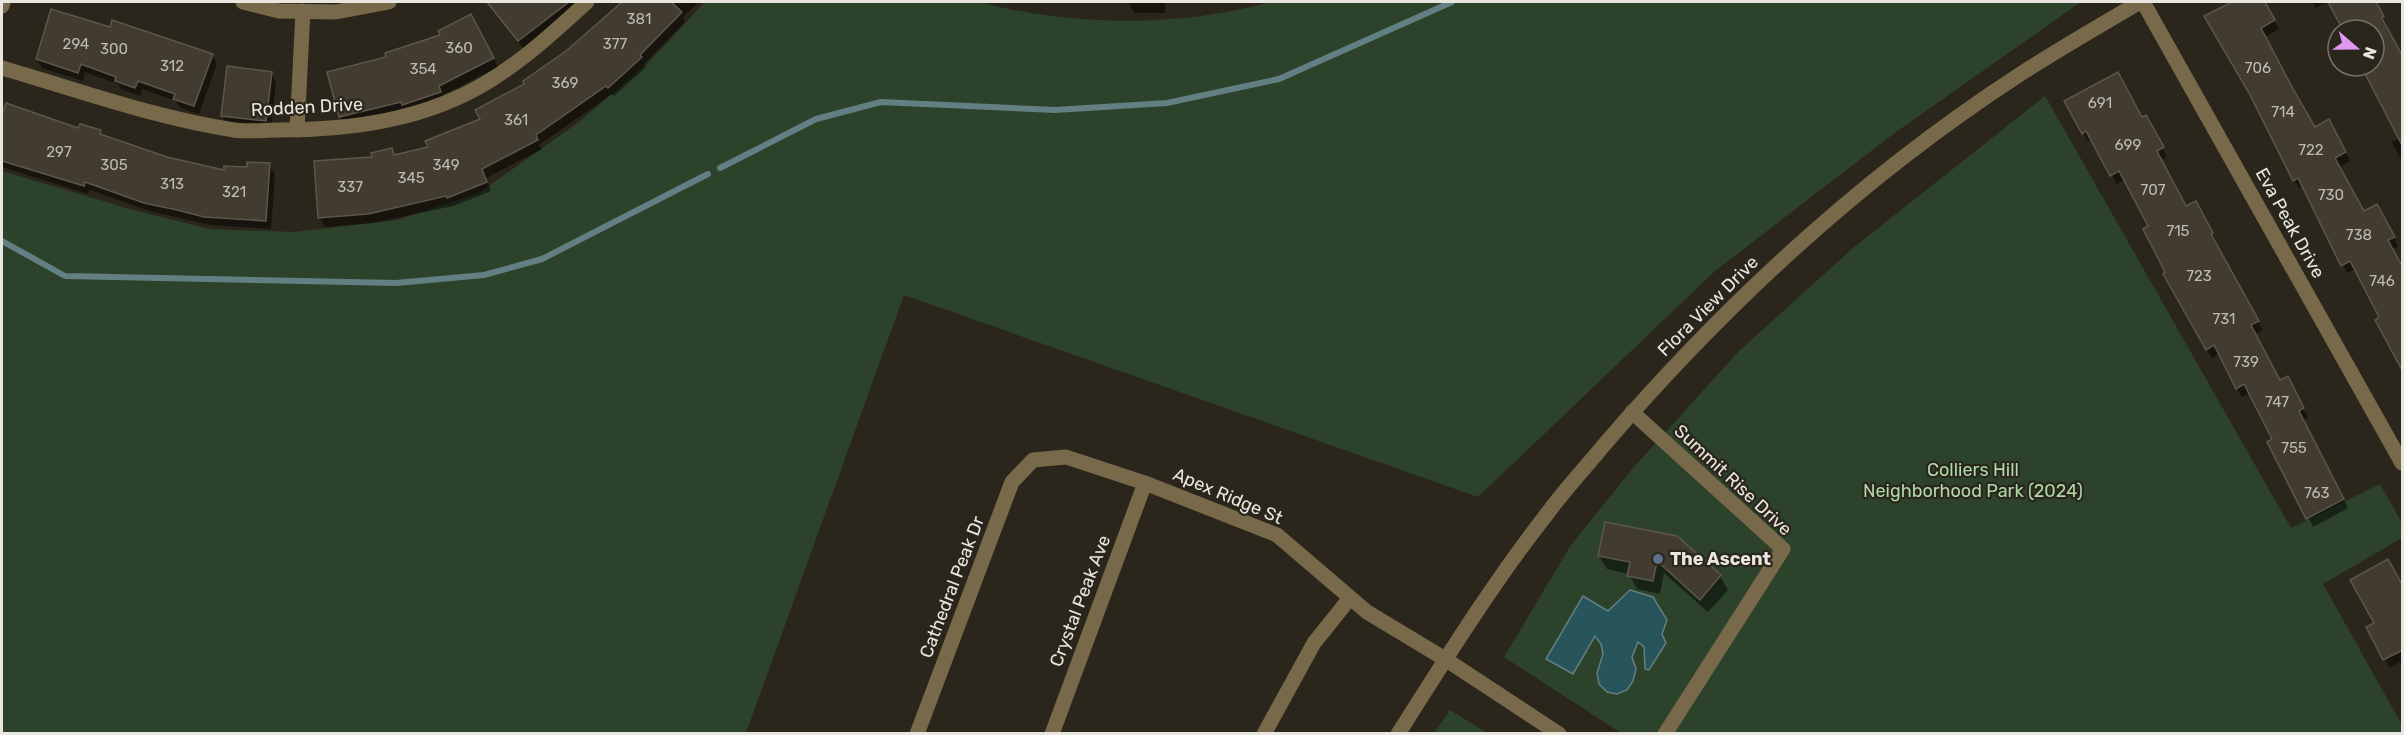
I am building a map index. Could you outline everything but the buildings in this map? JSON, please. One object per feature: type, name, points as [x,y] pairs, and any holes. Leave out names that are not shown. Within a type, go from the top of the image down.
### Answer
[{"type":"street","points":[[2,6],[3,2]]},
{"type":"street","points":[[243,2],[279,11],[336,12],[389,2]]},
{"type":"street","name":"Rodden Drive","points":[[2,68],[183,121],[237,130],[297,130],[370,124],[428,110],[488,82],[541,44],[587,2]]},
{"type":"street","name":"Flora View Drive","points":[[1398,734],[1479,606],[1550,508],[1632,412],[1734,305],[1786,256],[1935,135],[2012,80],[2141,2]]},
{"type":"street","name":"Eva Peak Drive","points":[[2141,2],[2403,463]]},
{"type":"street","points":[[297,130],[303,11]]},
{"type":"street","name":"Summit Rise Drive","points":[[1632,412],[1783,549],[1665,734]]},
{"type":"street","name":"Apex Ridge St","points":[[1033,460],[1066,457],[1145,483],[1277,535],[1367,612],[1445,659],[1559,734]]},
{"type":"street","name":"Cathedral Peak Dr","points":[[917,734],[1012,482],[1033,460]]},
{"type":"street","name":"Crystal Peak Ave","points":[[1052,734],[1145,483]]},
{"type":"street","points":[[1264,734],[1314,643],[1350,598]]},
{"type":"green space","points":[[705,2],[978,2],[1050,16],[1124,21],[1198,16],[1271,2],[2081,2],[1896,132],[1715,271],[1478,497],[904,295],[746,733],[2,733],[2,171],[130,209],[210,229],[294,232],[397,220],[479,193],[579,122],[648,63]]},
{"type":"green space","name":"Colliers Hill Neighborhood Park (2024)","points":[[2045,96],[2291,528],[2380,484],[2402,523],[2402,538],[2323,584],[2402,725],[2402,733],[1621,733],[1504,657],[1571,545],[1633,468],[1739,351],[1853,248]]},
{"type":"green space","points":[[1450,710],[1487,733],[1434,733]]},
{"type":"water","points":[[1630,590],[1653,597],[1667,620],[1662,634],[1666,643],[1649,670],[1645,669],[1644,647],[1638,642],[1632,657],[1636,669],[1633,681],[1627,690],[1617,694],[1607,692],[1599,684],[1597,673],[1603,654],[1601,644],[1595,636],[1573,674],[1546,659],[1583,596],[1608,611]]},
{"type":"waterway","points":[[720,168],[816,119],[881,102],[1055,110],[1167,103],[1279,79],[1452,2]]},
{"type":"waterway","points":[[2,241],[65,276],[396,283],[484,275],[542,259],[708,174]]},
{"type":"place","name":"The Ascent","points":[[1658,559]]}]
